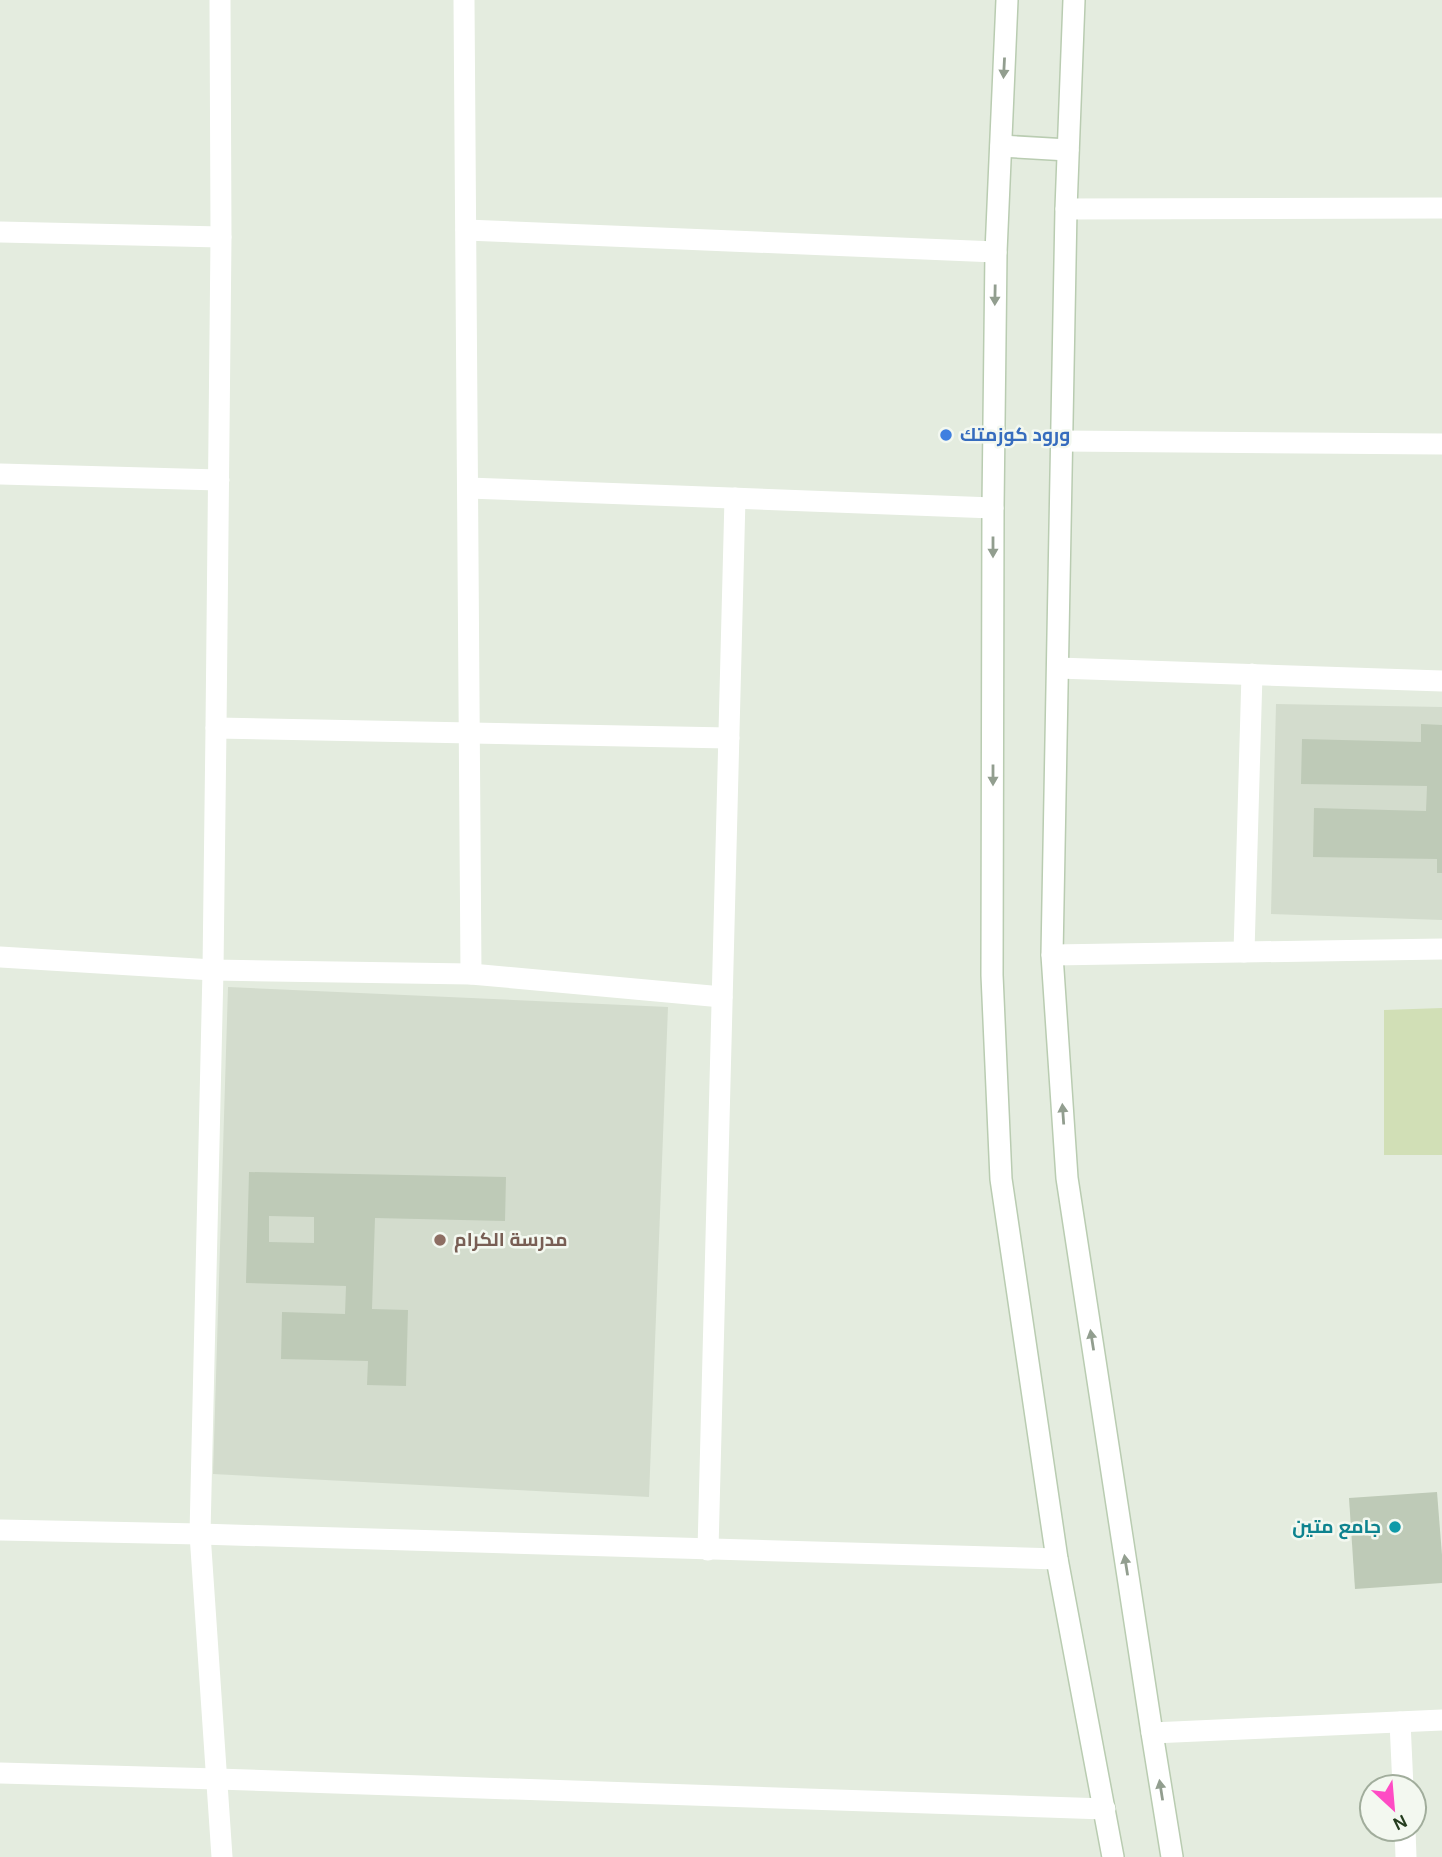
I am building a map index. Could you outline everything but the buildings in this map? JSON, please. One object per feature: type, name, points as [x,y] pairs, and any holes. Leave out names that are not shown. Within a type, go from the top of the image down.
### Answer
[{"type":"street","points":[[220,0],[221,237],[213,970],[200,1534],[222,1857]]},
{"type":"street","points":[[464,0],[471,974]]},
{"type":"street","points":[[1007,0],[996,252],[993,508],[992,975],[1001,1179],[1057,1559],[1113,1857]]},
{"type":"street","points":[[1074,0],[1066,209],[1052,955],[1067,1178],[1172,1857]]},
{"type":"street","points":[[1001,146],[1068,150]]},
{"type":"street","points":[[1066,209],[1442,208]]},
{"type":"street","points":[[466,230],[996,252]]},
{"type":"street","points":[[0,232],[221,237]]},
{"type":"street","points":[[1062,441],[1442,444]]},
{"type":"street","points":[[0,474],[219,480]]},
{"type":"street","points":[[468,488],[993,508]]},
{"type":"street","points":[[708,1550],[735,498]]},
{"type":"street","points":[[1058,667],[1442,681]]},
{"type":"street","points":[[1244,952],[1252,674]]},
{"type":"street","points":[[216,728],[729,738]]},
{"type":"street","points":[[1052,955],[1442,949]]},
{"type":"street","points":[[0,957],[213,970],[471,974],[722,997]]},
{"type":"street","points":[[0,1530],[1057,1559]]},
{"type":"street","points":[[1152,1733],[1442,1720]]},
{"type":"street","points":[[1400,1722],[1402,1773]]},
{"type":"street","points":[[0,1773],[1105,1810]]},
{"type":"shaded area","points":[[1276,704],[1442,707],[1442,920],[1271,914]]},
{"type":"shaded area","name":"مدرسة الكرام","points":[[228,987],[668,1007],[649,1497],[213,1474]]},
{"type":"green space","points":[[1442,1008],[1442,1155],[1384,1155],[1384,1010]]},
{"type":"place","name":"ورود كوزمتك","points":[[946,435]]},
{"type":"place","name":"مدرسة الكرام","points":[[440,1240]]},
{"type":"place","name":"جامع متين","points":[[1395,1527]]}]
